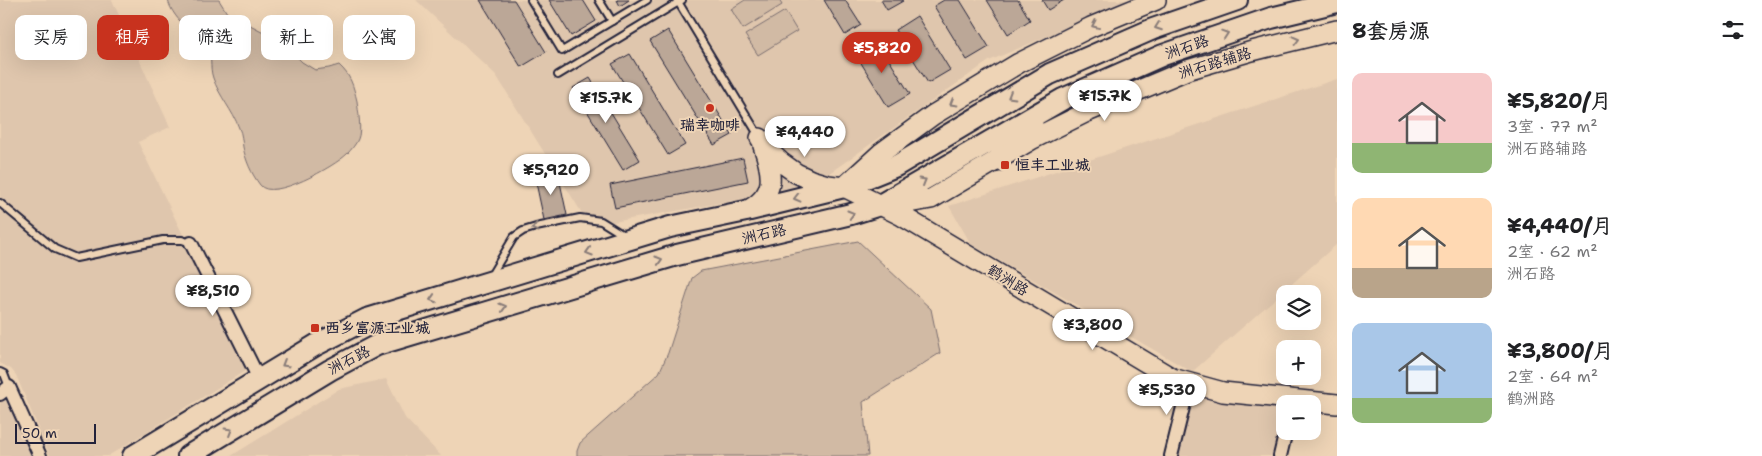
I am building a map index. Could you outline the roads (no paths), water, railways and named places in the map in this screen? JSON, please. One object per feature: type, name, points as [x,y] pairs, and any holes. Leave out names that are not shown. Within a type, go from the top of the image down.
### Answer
[{"type":"main road","points":[[844,187],[881,154],[933,114],[1012,67],[1091,27],[1154,0]]},
{"type":"main road","name":"洲石路","points":[[133,456],[316,345],[367,319],[670,227],[844,187],[896,166],[1050,74],[1153,28],[1237,0]]},
{"type":"main road","name":"洲石路","points":[[188,456],[330,370],[378,345],[677,254],[851,214],[880,205],[1063,99],[1163,55],[1271,18],[1337,2]]},
{"type":"main road","name":"洲石路辅路","points":[[880,205],[903,204],[931,199],[1031,140],[1087,112],[1179,74],[1252,51],[1337,30]]},
{"type":"main road","points":[[996,161],[1063,99]]},
{"type":"main road","points":[[746,211],[757,206],[765,197],[770,186],[771,174],[760,138]]},
{"type":"main road","name":"鹤洲路","points":[[760,138],[770,152],[796,173],[828,185],[844,187],[880,205],[924,229],[1172,378],[1223,392],[1276,400]]},
{"type":"main road","name":"鹤洲路","points":[[1321,403],[1337,404]]},
{"type":"street","points":[[191,243],[259,379]]},
{"type":"street","points":[[1171,456],[1190,383]]},
{"type":"street","points":[[5,390],[40,456]]},
{"type":"street","points":[[1280,456],[1284,440]]},
{"type":"lane","points":[[531,0],[562,51],[647,0]]},
{"type":"lane","points":[[599,0],[612,21]]},
{"type":"lane","points":[[558,75],[679,1],[760,138]]},
{"type":"lane","points":[[0,203],[55,249],[76,258],[164,240],[182,240],[191,243]]},
{"type":"lane","points":[[485,283],[493,274],[514,238],[523,231],[536,227],[580,218],[589,219],[601,221],[630,239]]},
{"type":"lane","points":[[0,372],[4,374],[5,390]]},
{"type":"place","name":"瑞幸咖啡","points":[[710,108]]},
{"type":"place","name":"恒丰工业城","points":[[1005,165]]},
{"type":"place","name":"西乡富源工业城","points":[[315,328]]}]
